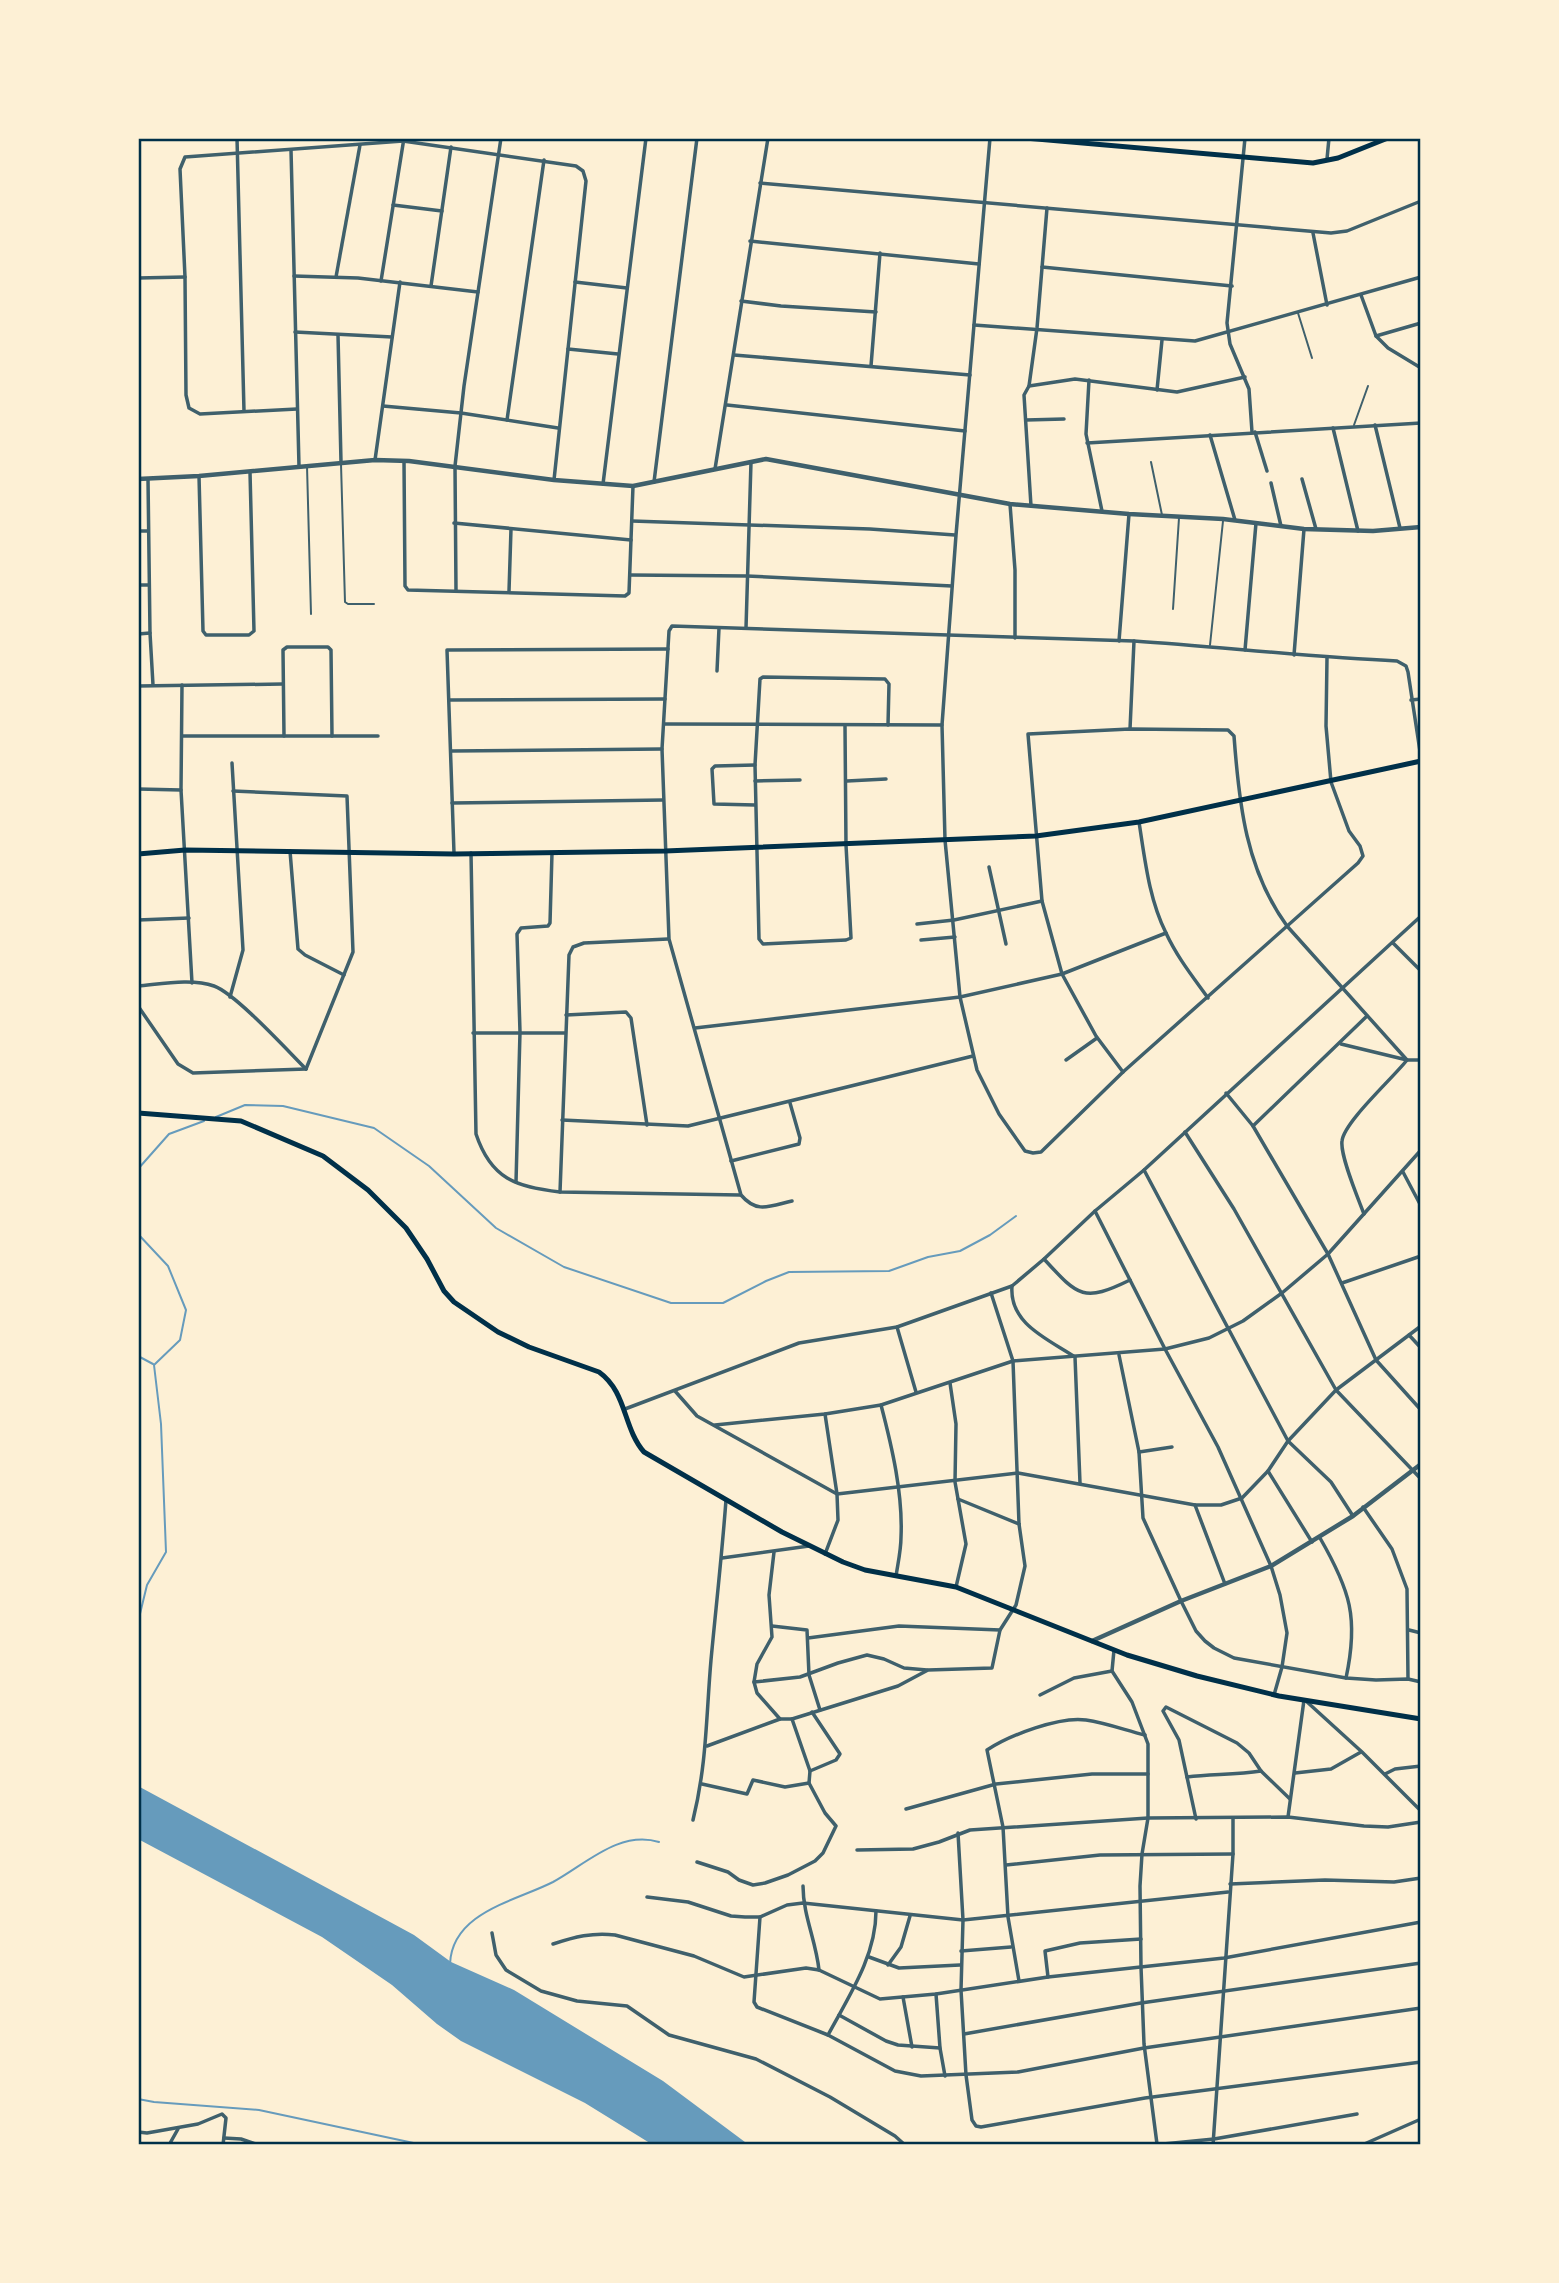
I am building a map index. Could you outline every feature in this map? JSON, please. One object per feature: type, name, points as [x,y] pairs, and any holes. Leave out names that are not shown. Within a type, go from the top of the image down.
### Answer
[{"type":"main road","points":[[1025,138],[1301,163],[1327,161],[1388,138]]},
{"type":"main road","points":[[138,854],[185,850],[454,854],[665,851],[1036,836],[1139,822],[1331,782],[1421,760]]},
{"type":"main road","points":[[138,1113],[241,1121],[323,1156],[368,1190],[406,1228],[427,1259],[444,1292],[454,1302],[498,1332],[529,1347],[599,1372],[609,1379],[617,1390],[639,1447],[644,1452],[825,1554],[865,1570],[956,1587],[1114,1650],[1197,1676],[1274,1695],[1421,1719]]},
{"type":"street","points":[[237,138],[244,411]]},
{"type":"street","points":[[456,590],[454,466],[501,138]]},
{"type":"street","points":[[603,484],[646,138]]},
{"type":"street","points":[[654,482],[697,138]]},
{"type":"street","points":[[715,469],[768,138]]},
{"type":"street","points":[[990,138],[942,725],[945,840],[960,997],[972,1056],[999,1114],[1025,1150],[1041,1152],[1123,1072],[1363,856],[1360,846],[1349,831],[1331,782],[1326,726],[1328,658]]},
{"type":"street","points":[[1245,138],[1228,333],[1249,388],[1254,432],[1267,471]]},
{"type":"street","points":[[1327,161],[1329,138]]},
{"type":"street","points":[[381,281],[404,139]]},
{"type":"street","points":[[297,408],[200,414],[189,408],[186,402],[185,277],[180,169],[183,160],[190,155],[360,145],[404,139],[576,166],[586,176],[554,480]]},
{"type":"street","points":[[336,277],[360,145]]},
{"type":"street","points":[[431,286],[451,147]]},
{"type":"street","points":[[291,150],[299,466]]},
{"type":"street","points":[[507,420],[544,160]]},
{"type":"street","points":[[760,183],[1238,224],[1313,233],[1340,233],[1421,201]]},
{"type":"street","points":[[393,205],[442,211]]},
{"type":"street","points":[[1031,506],[1024,395],[1029,386],[1037,328],[1047,208]]},
{"type":"street","points":[[1313,233],[1327,305]]},
{"type":"street","points":[[750,241],[979,264]]},
{"type":"street","points":[[871,366],[880,253]]},
{"type":"street","points":[[1042,267],[1232,286]]},
{"type":"street","points":[[294,276],[400,282],[478,292]]},
{"type":"street","points":[[138,278],[185,277]]},
{"type":"street","points":[[973,325],[1195,341],[1421,277]]},
{"type":"street","points":[[375,460],[400,282]]},
{"type":"street","points":[[575,282],[627,288]]},
{"type":"street","points":[[1361,295],[1376,336],[1388,348],[1421,368]]},
{"type":"street","points":[[741,301],[876,312]]},
{"type":"street","points":[[1376,336],[1421,323]]},
{"type":"street","points":[[295,332],[392,337]]},
{"type":"street","points":[[338,335],[341,462]]},
{"type":"street","points":[[1157,390],[1162,340]]},
{"type":"street","points":[[568,349],[618,354]]},
{"type":"street","points":[[733,355],[970,375]]},
{"type":"street","points":[[1029,386],[1075,379],[1177,392],[1245,377]]},
{"type":"street","points":[[1089,380],[1087,443],[1102,511]]},
{"type":"street","points":[[726,405],[965,431]]},
{"type":"street","points":[[383,406],[461,413],[558,428]]},
{"type":"street","points":[[1026,420],[1064,419]]},
{"type":"street","points":[[1087,443],[1421,423]]},
{"type":"street","points":[[1375,425],[1401,530]]},
{"type":"street","points":[[1332,427],[1358,531]]},
{"type":"street","points":[[1210,435],[1235,520]]},
{"type":"street","points":[[138,479],[375,460],[633,486],[766,459],[1031,506],[1235,520],[1304,529],[1358,531],[1421,527]]},
{"type":"street","points":[[404,461],[405,588],[408,590],[625,596],[629,593],[633,486]]},
{"type":"street","points":[[746,628],[751,462]]},
{"type":"street","points":[[199,476],[202,631],[206,635],[249,635],[254,631],[250,472]]},
{"type":"street","points":[[148,479],[153,685]]},
{"type":"street","points":[[1302,479],[1316,529]]},
{"type":"street","points":[[1271,483],[1281,526]]},
{"type":"street","points":[[1010,503],[1015,570],[1015,638]]},
{"type":"street","points":[[1119,641],[1129,514]]},
{"type":"street","points":[[632,522],[870,529],[956,535]]},
{"type":"street","points":[[454,523],[631,540]]},
{"type":"street","points":[[1245,650],[1256,523]]},
{"type":"street","points":[[509,591],[511,529]]},
{"type":"street","points":[[1294,655],[1304,529]]},
{"type":"street","points":[[138,531],[148,531]]},
{"type":"street","points":[[629,575],[747,576],[952,586]]},
{"type":"street","points":[[138,585],[149,585]]},
{"type":"street","points":[[792,1201],[763,1207],[753,1206],[741,1195],[669,939],[662,749],[669,631],[672,626],[1135,641],[1328,658],[1397,661],[1406,666],[1408,672],[1421,760]]},
{"type":"street","points":[[717,671],[719,628]]},
{"type":"street","points":[[138,634],[150,633]]},
{"type":"street","points":[[1130,729],[1135,641]]},
{"type":"street","points":[[284,736],[284,648],[330,648],[332,736]]},
{"type":"street","points":[[454,854],[447,650],[668,649]]},
{"type":"street","points":[[845,726],[850,938],[760,943],[755,805],[759,683],[763,677],[885,679],[889,684],[888,725]]},
{"type":"street","points":[[138,685],[283,684]]},
{"type":"street","points":[[182,685],[181,790],[192,983]]},
{"type":"street","points":[[449,700],[665,699]]},
{"type":"street","points":[[1411,700],[1421,699]]},
{"type":"street","points":[[663,724],[942,725]]},
{"type":"street","points":[[1123,1072],[1097,1038],[1062,974],[1042,901],[1028,734],[1130,729],[1228,730],[1234,736],[1239,802],[1251,851],[1274,908],[1407,1060]]},
{"type":"street","points":[[182,736],[378,736]]},
{"type":"street","points":[[450,751],[662,749]]},
{"type":"street","points":[[230,997],[243,950],[232,763]]},
{"type":"street","points":[[755,765],[712,768],[712,802],[715,805],[755,805]]},
{"type":"street","points":[[846,781],[886,779]]},
{"type":"street","points":[[755,781],[800,780]]},
{"type":"street","points":[[138,789],[181,790]]},
{"type":"street","points":[[233,791],[347,796],[353,952],[306,1069]]},
{"type":"street","points":[[453,803],[663,800]]},
{"type":"street","points":[[1139,822],[1149,880],[1166,933],[1208,998]]},
{"type":"street","points":[[290,851],[298,949],[345,975]]},
{"type":"street","points":[[471,853],[476,1134],[487,1161],[503,1176],[536,1189],[560,1192],[741,1195]]},
{"type":"street","points":[[516,1182],[520,1032],[517,934],[521,928],[550,925],[552,853]]},
{"type":"street","points":[[989,867],[1006,944]]},
{"type":"street","points":[[917,924],[954,920],[1042,901]]},
{"type":"street","points":[[625,1409],[799,1343],[897,1327],[1012,1286],[1095,1210],[1144,1170],[1421,916]]},
{"type":"street","points":[[138,920],[189,918]]},
{"type":"street","points":[[695,1028],[960,997],[1062,974],[1166,933]]},
{"type":"street","points":[[921,940],[955,937]]},
{"type":"street","points":[[560,1192],[569,955],[573,947],[584,943],[669,939]]},
{"type":"street","points":[[1393,943],[1421,971]]},
{"type":"street","points":[[138,985],[192,983],[216,987],[306,1069]]},
{"type":"street","points":[[138,1006],[184,1070],[193,1073],[306,1069]]},
{"type":"street","points":[[566,1015],[626,1012],[631,1018],[647,1125]]},
{"type":"street","points":[[1253,1126],[1367,1016]]},
{"type":"street","points":[[473,1032],[565,1033]]},
{"type":"street","points":[[1066,1060],[1097,1038]]},
{"type":"street","points":[[1340,1044],[1407,1060],[1421,1060]]},
{"type":"street","points":[[562,1120],[688,1126],[972,1056]]},
{"type":"street","points":[[1364,1214],[1342,1151],[1342,1139],[1351,1122],[1393,1079],[1407,1060]]},
{"type":"street","points":[[1226,1093],[1253,1126],[1328,1254],[1376,1360],[1421,1410]]},
{"type":"street","points":[[731,1161],[799,1144],[800,1138],[790,1103]]},
{"type":"street","points":[[1185,1132],[1234,1209],[1336,1390],[1421,1479]]},
{"type":"street","points":[[713,1426],[880,1405],[1013,1361],[1119,1354],[1165,1349],[1201,1341],[1228,1330],[1282,1293],[1328,1254],[1421,1150]]},
{"type":"street","points":[[1144,1170],[1288,1441],[1331,1482],[1353,1516]]},
{"type":"street","points":[[1403,1172],[1421,1206]]},
{"type":"street","points":[[1095,1210],[1218,1447],[1271,1566],[1287,1633],[1274,1695]]},
{"type":"street","points":[[1342,1283],[1421,1256]]},
{"type":"street","points":[[1044,1259],[1070,1287],[1087,1293],[1103,1293],[1130,1280]]},
{"type":"street","points":[[1012,1286],[1011,1298],[1015,1311],[1028,1326],[1075,1357]]},
{"type":"street","points":[[754,1682],[809,1675],[838,1663],[867,1656],[884,1658],[904,1668],[992,1668],[1000,1630],[1016,1605],[1024,1570],[1019,1524],[1013,1361],[991,1293]]},
{"type":"street","points":[[675,1391],[697,1416],[837,1493],[1018,1473],[1195,1505],[1221,1505],[1242,1498],[1268,1471],[1288,1441],[1336,1390],[1421,1326]]},
{"type":"street","points":[[897,1327],[916,1392]]},
{"type":"street","points":[[1409,1335],[1421,1348]]},
{"type":"street","points":[[1119,1354],[1139,1452],[1145,1524],[1196,1631],[1214,1648],[1234,1658],[1346,1678],[1376,1681],[1408,1679],[1421,1682]]},
{"type":"street","points":[[1075,1357],[1080,1483]]},
{"type":"street","points":[[950,1383],[956,1424],[955,1482],[966,1548],[956,1587]]},
{"type":"street","points":[[880,1405],[891,1444],[897,1486],[901,1538],[896,1576]]},
{"type":"street","points":[[825,1414],[837,1493],[838,1524],[825,1554]]},
{"type":"street","points":[[1139,1452],[1172,1447]]},
{"type":"street","points":[[1092,1641],[1181,1601],[1271,1566],[1353,1516],[1421,1464]]},
{"type":"street","points":[[1268,1471],[1312,1542]]},
{"type":"street","points":[[958,1499],[1019,1524]]},
{"type":"street","points":[[693,1820],[702,1784],[707,1746],[711,1663],[726,1500]]},
{"type":"street","points":[[1195,1505],[1225,1584]]},
{"type":"street","points":[[1363,1507],[1392,1549],[1407,1589],[1408,1679]]},
{"type":"street","points":[[1320,1538],[1334,1562],[1350,1604],[1351,1653],[1346,1678]]},
{"type":"street","points":[[722,1558],[809,1546]]},
{"type":"street","points":[[774,1552],[769,1595],[772,1637],[757,1664],[754,1682],[757,1693],[780,1719]]},
{"type":"street","points":[[771,1626],[807,1630],[809,1675],[820,1710]]},
{"type":"street","points":[[808,1638],[899,1626],[1000,1630]]},
{"type":"street","points":[[1409,1630],[1421,1633]]},
{"type":"street","points":[[1114,1650],[1112,1671],[1132,1702],[1148,1744],[1148,1818],[1142,1854],[1140,1902],[1141,2003],[1155,2144],[1214,2142],[1356,2114]]},
{"type":"street","points":[[707,1746],[780,1719],[792,1719],[898,1686],[928,1670]]},
{"type":"street","points":[[1040,1695],[1074,1678],[1112,1671]]},
{"type":"street","points":[[1304,1700],[1362,1752],[1421,1811]]},
{"type":"street","points":[[1288,1817],[1304,1700]]},
{"type":"street","points":[[1196,1819],[1179,1740],[1163,1711],[1166,1707],[1225,1734],[1249,1753],[1261,1772],[1290,1799]]},
{"type":"street","points":[[810,1770],[836,1760],[840,1754],[812,1713]]},
{"type":"street","points":[[696,1862],[728,1872],[753,1885],[788,1875],[815,1861],[822,1853],[835,1826],[809,1783],[810,1770],[792,1719]]},
{"type":"street","points":[[1019,1981],[1008,1917],[1003,1828],[988,1750],[1026,1732],[1063,1721],[1085,1720],[1145,1735]]},
{"type":"street","points":[[1295,1773],[1331,1769],[1362,1752]]},
{"type":"street","points":[[1385,1774],[1395,1769],[1421,1766]]},
{"type":"street","points":[[1187,1777],[1261,1772]]},
{"type":"street","points":[[906,1809],[996,1784],[1092,1774],[1148,1774]]},
{"type":"street","points":[[702,1784],[747,1794],[753,1780],[785,1787],[809,1783]]},
{"type":"street","points":[[857,1850],[913,1849],[970,1830],[1148,1818],[1288,1817],[1388,1827],[1421,1822]]},
{"type":"street","points":[[1214,2142],[1233,1819]]},
{"type":"street","points":[[958,1833],[963,1920],[960,1965],[966,2075],[972,2120],[976,2126],[1217,2088],[1421,2062]]},
{"type":"street","points":[[1006,1865],[1100,1854],[1233,1854]]},
{"type":"street","points":[[1230,1884],[1325,1880],[1394,1882],[1421,1878]]},
{"type":"street","points":[[803,1885],[803,1903],[815,1940],[819,1970]]},
{"type":"street","points":[[647,1897],[688,1902],[731,1916],[760,1917],[787,1906],[803,1903],[963,1920],[1228,1892]]},
{"type":"street","points":[[828,2035],[869,1957],[876,1911]]},
{"type":"street","points":[[888,1965],[901,1947],[910,1916]]},
{"type":"street","points":[[760,1917],[755,2005],[828,2035],[895,2071],[912,2075],[945,2076],[1018,2071],[1144,2048],[1421,2008]]},
{"type":"street","points":[[553,1944],[588,1934],[615,1935],[694,1956],[733,1973],[756,1977],[806,1968],[819,1970],[876,1998],[936,1994],[1048,1977],[1224,1958],[1421,1922]]},
{"type":"street","points":[[492,1933],[500,1962],[516,1978],[541,1991],[577,2001],[627,2006],[669,2035],[756,2059],[830,2097],[895,2136],[905,2145]]},
{"type":"street","points":[[1048,1977],[1045,1951],[1092,1941],[1141,1939]]},
{"type":"street","points":[[961,1951],[1012,1947]]},
{"type":"street","points":[[869,1957],[899,1968],[960,1965]]},
{"type":"street","points":[[964,2034],[1141,2003],[1421,1962]]},
{"type":"street","points":[[936,1994],[945,2076]]},
{"type":"street","points":[[903,1997],[912,2047]]},
{"type":"street","points":[[839,2015],[886,2041],[912,2047],[940,2048]]},
{"type":"street","points":[[138,2132],[178,2129],[222,2114],[226,2118],[223,2145]]},
{"type":"street","points":[[1362,2145],[1421,2119]]},
{"type":"street","points":[[169,2145],[178,2129]]},
{"type":"street","points":[[224,2138],[241,2139],[259,2145]]},
{"type":"lane","points":[[1298,313],[1312,358]]},
{"type":"lane","points":[[1354,426],[1368,386]]},
{"type":"lane","points":[[341,462],[345,602],[374,604]]},
{"type":"lane","points":[[1151,462],[1162,516]]},
{"type":"lane","points":[[307,465],[311,614]]},
{"type":"lane","points":[[1173,610],[1179,516]]},
{"type":"lane","points":[[1210,646],[1223,519]]},
{"type":"water","points":[[138,1786],[414,1935],[451,1962],[514,1990],[663,2081],[749,2145],[653,2145],[585,2103],[461,2041],[392,1985],[322,1937],[138,1839]]},
{"type":"waterway","points":[[216,1117],[245,1105],[283,1106],[374,1128],[429,1166],[496,1228],[564,1267],[671,1303],[723,1303],[789,1272],[889,1271],[928,1257],[960,1251],[990,1235],[1016,1216]]},
{"type":"waterway","points":[[138,1169],[169,1134],[204,1121]]},
{"type":"waterway","points":[[138,1234],[168,1266],[186,1310],[180,1340],[154,1365],[161,1424],[166,1552],[147,1585],[138,1622]]},
{"type":"waterway","points":[[138,1356],[153,1364]]},
{"type":"waterway","points":[[450,1964],[453,1946],[462,1932],[488,1911],[553,1882],[590,1858],[617,1845],[630,1841],[659,1842]]},
{"type":"waterway","points":[[138,2099],[259,2110],[423,2145]]}]
